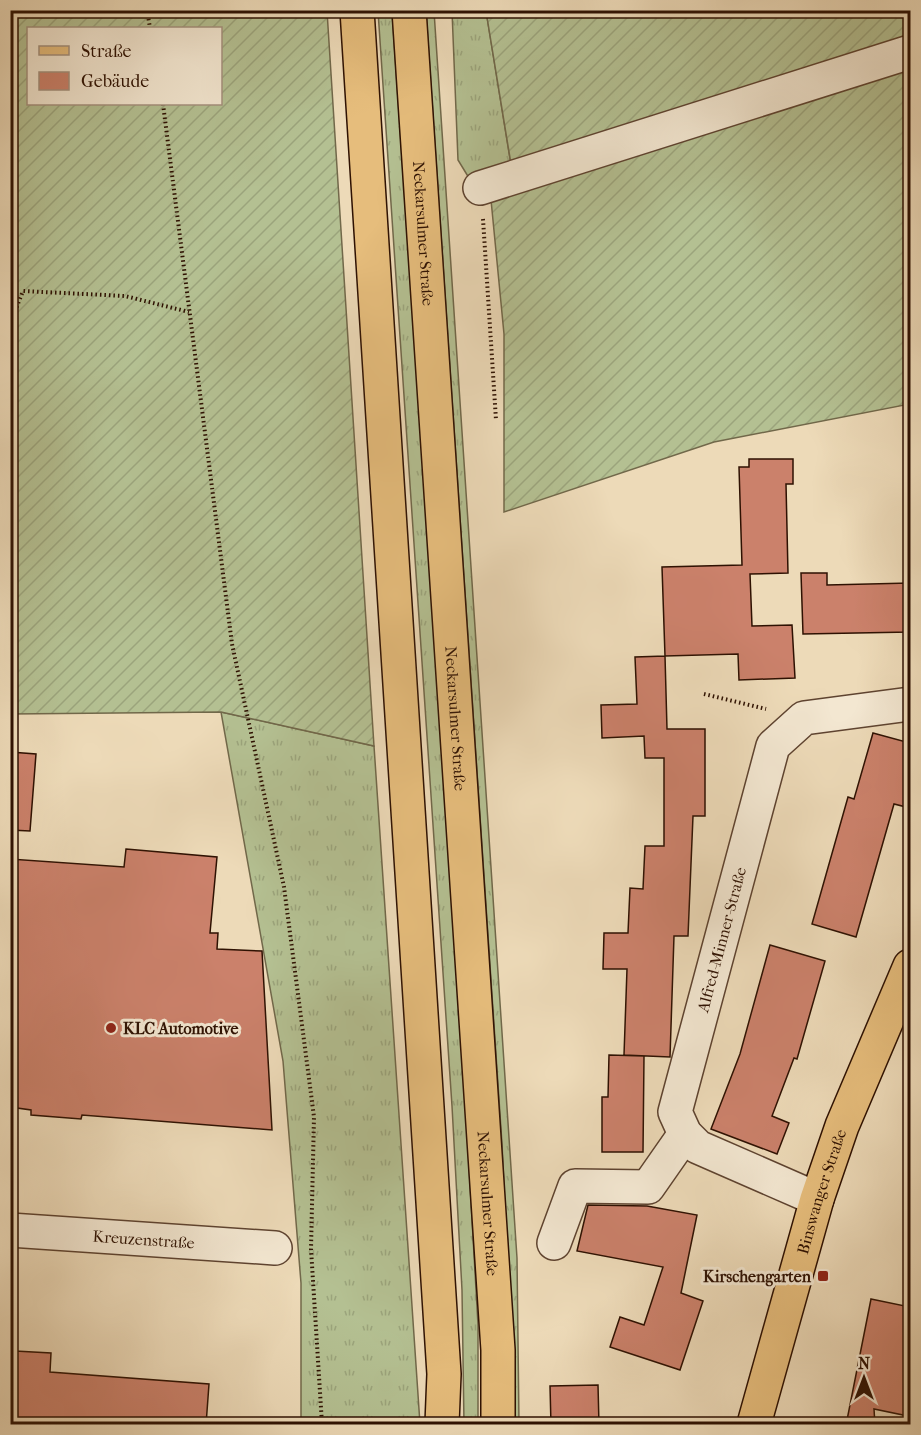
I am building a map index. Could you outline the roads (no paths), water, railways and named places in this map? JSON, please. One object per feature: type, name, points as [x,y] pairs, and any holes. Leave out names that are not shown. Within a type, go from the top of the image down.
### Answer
[{"type":"main road","points":[[357,10],[444,1374],[442,1425]]},
{"type":"main road","name":"Neckarsulmer Straße","points":[[409,10],[498,1338],[498,1425]]},
{"type":"main road","name":"Binswanger Straße","points":[[754,1425],[817,1199],[842,1126],[910,966]]},
{"type":"street","points":[[480,188],[910,52]]},
{"type":"street","name":"Alfred-Minner-Straße","points":[[686,1134],[675,1112],[773,746],[804,718],[910,705]]},
{"type":"street","points":[[554,1243],[575,1186],[648,1187],[686,1134],[698,1147],[817,1199]]},
{"type":"street","name":"Kreuzenstraße","points":[[10,1230],[275,1248]]},
{"type":"place","name":"KLC Automotive","points":[[111,1028]]},
{"type":"place","name":"Kirschengarten","points":[[823,1276]]}]
